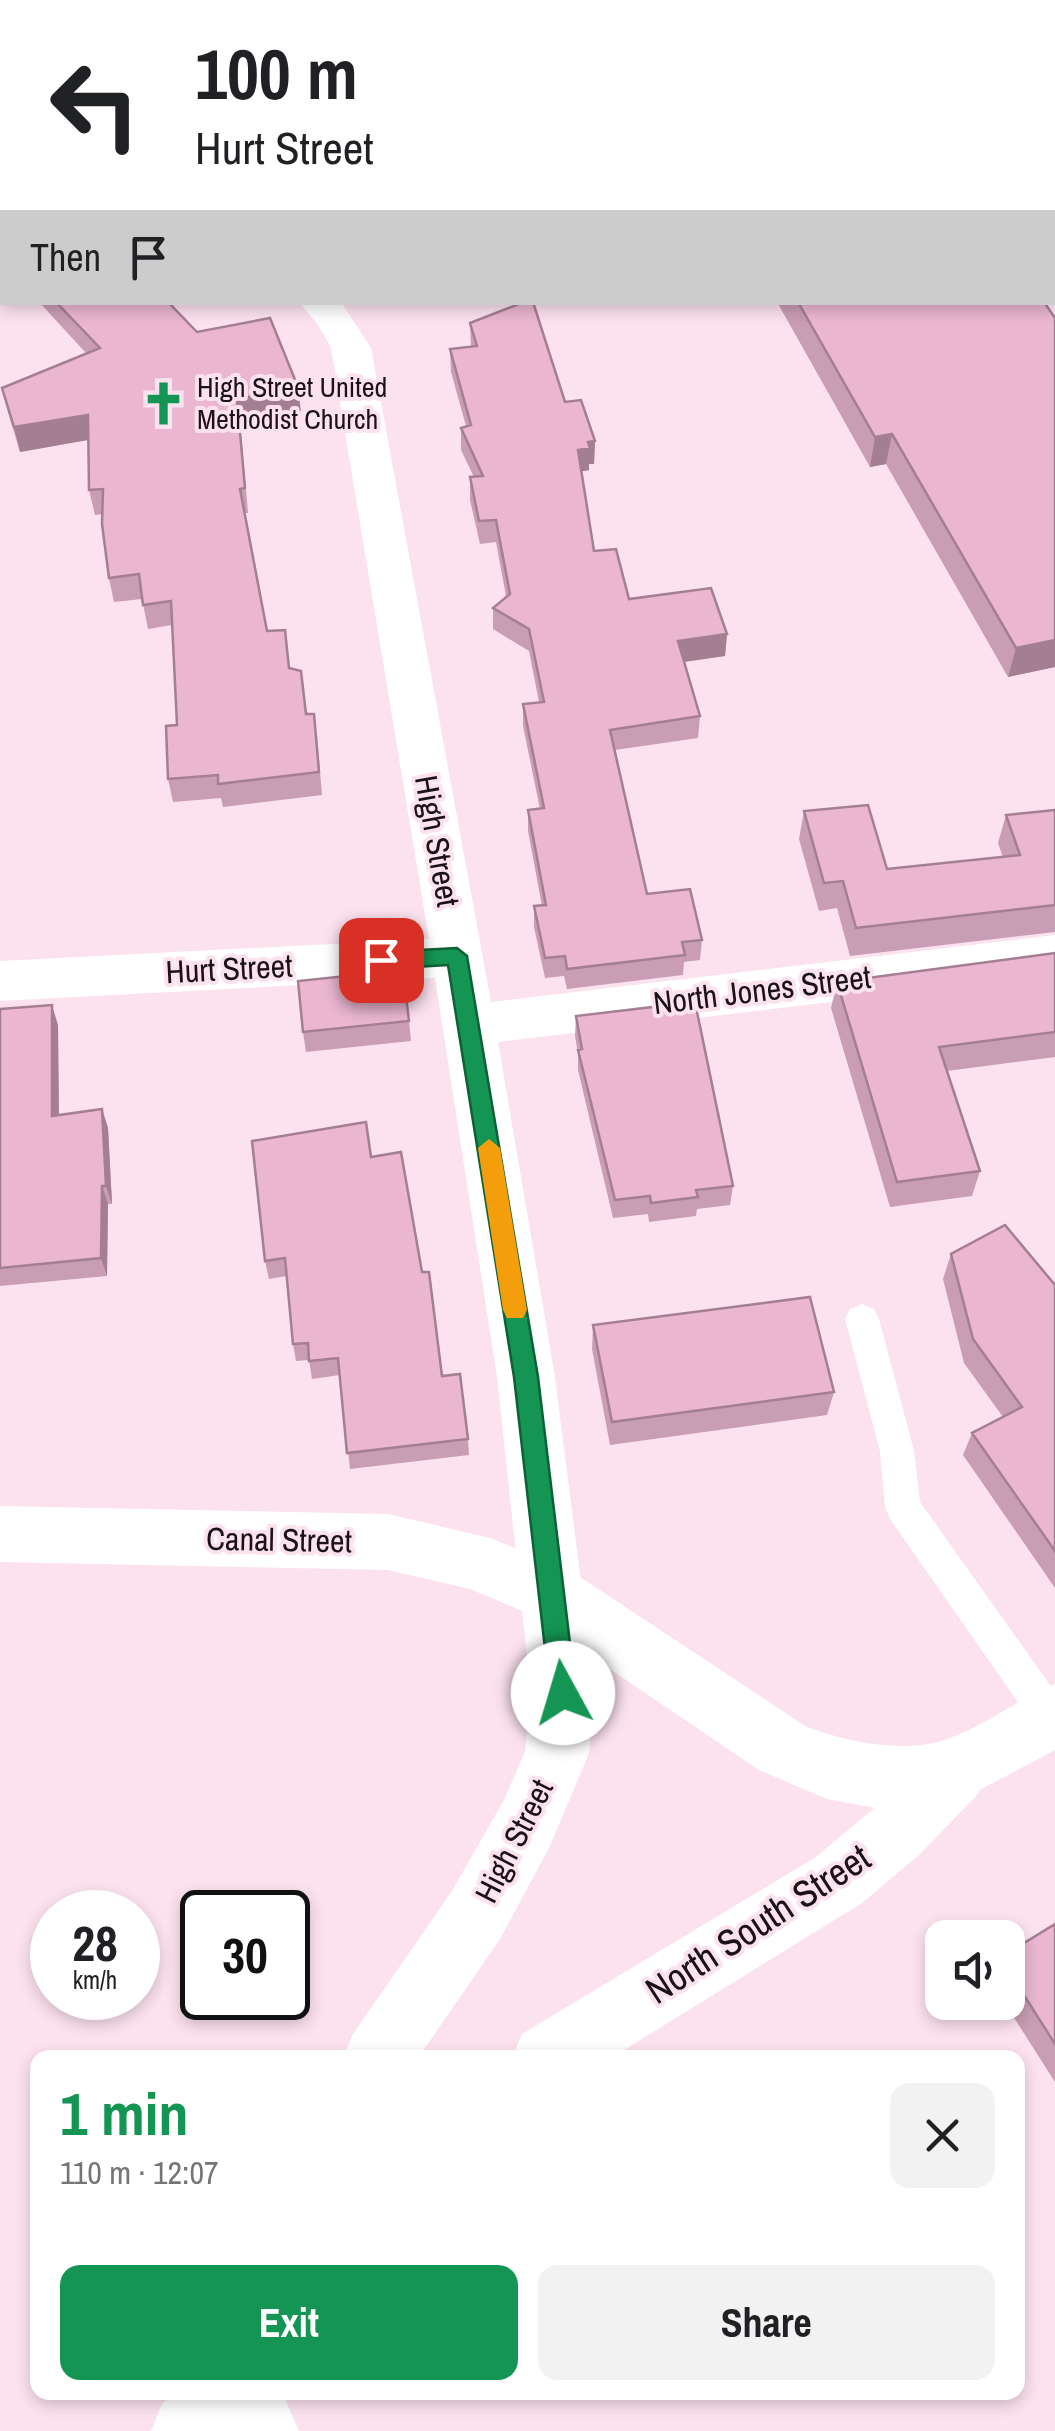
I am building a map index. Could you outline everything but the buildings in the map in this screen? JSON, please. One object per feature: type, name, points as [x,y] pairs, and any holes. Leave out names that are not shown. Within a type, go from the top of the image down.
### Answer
[{"type":"street","name":"High Street","points":[[321,305],[335,319],[351,348],[526,1377],[563,1693],[557,1753],[527,1822],[476,1915],[382,2050]]},
{"type":"street","name":"North Jones Street","points":[[469,1025],[1055,955]]},
{"type":"street","name":"Hurt Street","points":[[0,981],[457,956]]},
{"type":"street","name":"Canal Street","points":[[0,1534],[388,1542],[450,1553],[549,1592]]},
{"type":"street","name":"North South Street","points":[[549,1592],[782,1748],[826,1767],[886,1778],[955,1771]]},
{"type":"street","name":"North South Street","points":[[559,2050],[838,1880],[896,1832],[955,1771],[1053,1716]]},
{"type":"street","points":[[188,2431],[203,2417],[211,2400]]},
{"type":"street","points":[[247,2400],[260,2431]]},
{"type":"lane","points":[[862,1319],[897,1451],[903,1507],[1053,1716]]},
{"type":"slow traffic","points":[[489,1148],[515,1310]]},
{"type":"place","name":"High Street United Methodist Church","points":[[164,403]]},
{"type":"route","points":[[381,960],[457,956],[526,1377],[563,1693]]}]
